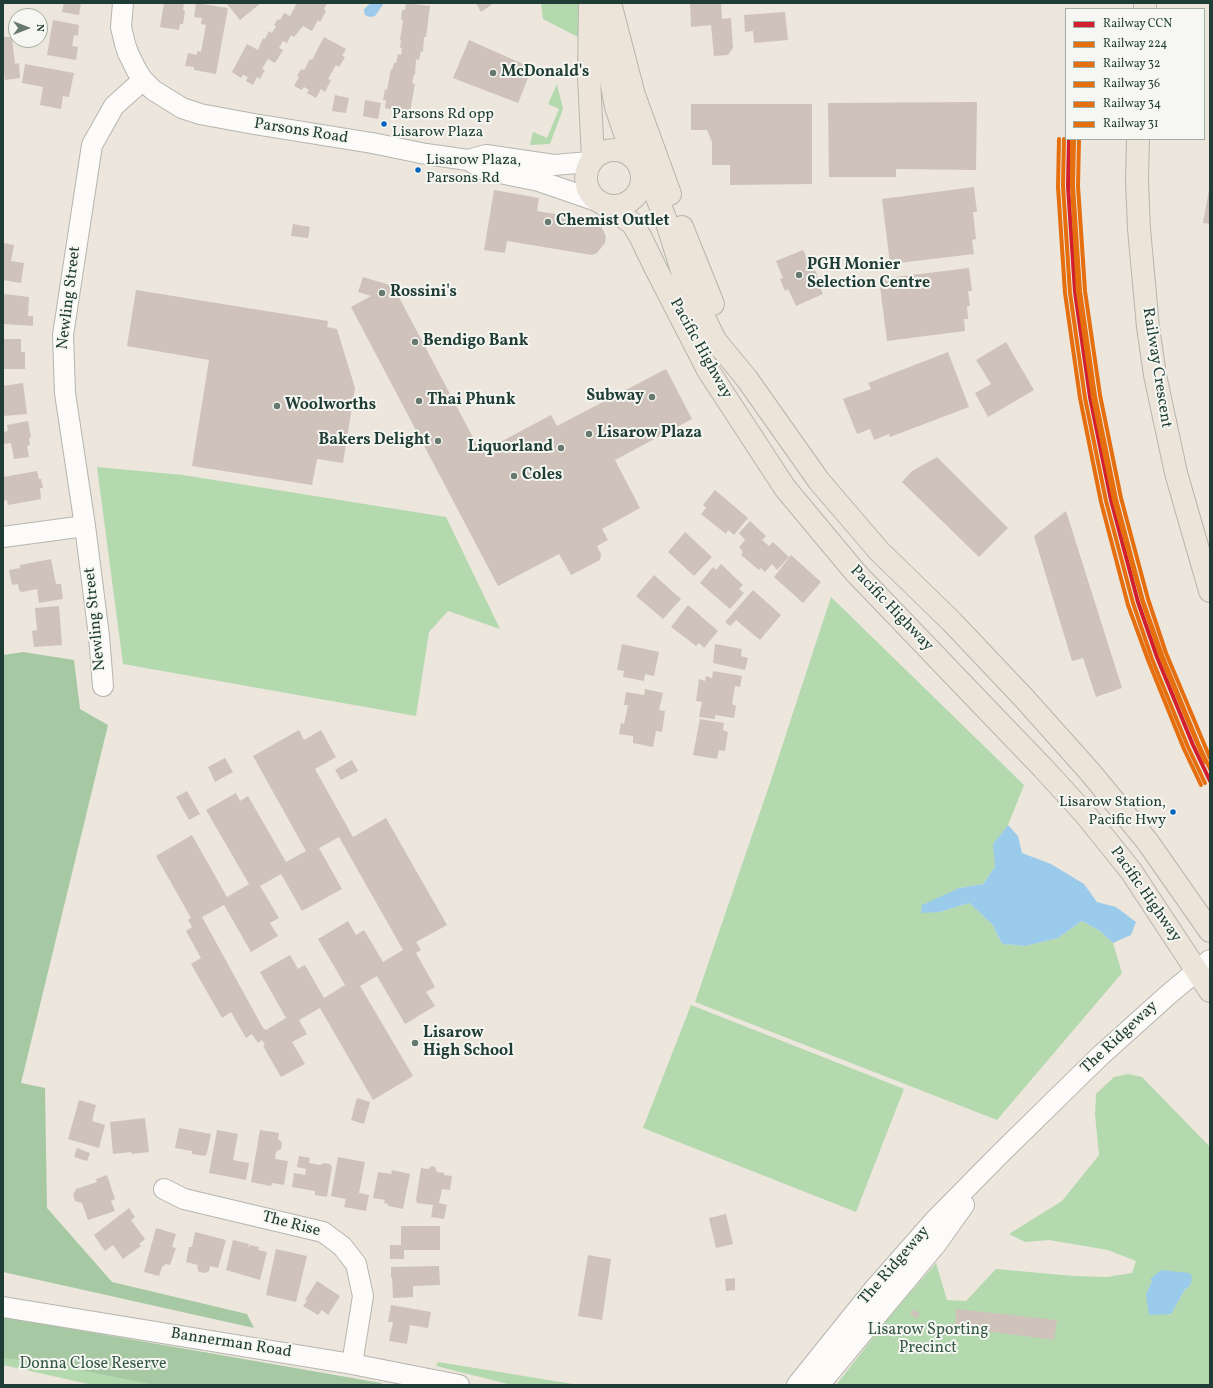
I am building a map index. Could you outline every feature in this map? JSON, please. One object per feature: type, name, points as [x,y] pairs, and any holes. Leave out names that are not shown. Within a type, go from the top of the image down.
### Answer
[{"type":"main road","points":[[590,3],[589,78],[592,161],[586,175],[588,188],[595,198],[603,204],[613,206],[620,205],[628,203],[634,198],[641,184],[642,177],[635,160],[628,153],[616,150],[603,152],[592,161]]},
{"type":"main road","name":"Pacific Highway","points":[[601,3],[604,42],[616,107],[635,160],[651,182],[668,226],[683,274],[715,340],[747,379],[819,481],[879,550],[952,622],[1023,696],[1090,772],[1147,841],[1210,931]]},
{"type":"main road","points":[[610,3],[634,94],[659,165],[709,297],[747,379]]},
{"type":"main road","name":"Railway Crescent","points":[[1138,140],[1137,182],[1139,229],[1148,327],[1155,375],[1176,473],[1210,591]]},
{"type":"main road","name":"Pacific Highway","points":[[603,204],[632,223],[708,370],[785,488],[855,572],[1086,815],[1204,966],[1210,991]]},
{"type":"street","points":[[123,3],[122,27],[125,44],[132,62],[143,80]]},
{"type":"street","name":"Parsons Road","points":[[143,80],[165,98],[182,108],[200,114],[468,160],[485,170],[539,181],[603,204]]},
{"type":"street","name":"Newling Street","points":[[103,686],[99,636],[85,526],[65,393],[62,335],[92,145],[114,106],[143,80]]},
{"type":"street","name":"Parsons Road","points":[[468,160],[486,155],[554,165],[592,161]]},
{"type":"street","points":[[3,537],[85,526]]},
{"type":"street","name":"The Ridgeway","points":[[797,1385],[898,1260],[934,1221],[1100,1056],[1168,994],[1204,966]]},
{"type":"street","name":"The Ridgeway","points":[[820,1385],[937,1243],[1000,1154]]},
{"type":"street","name":"The Rise","points":[[164,1189],[184,1199],[323,1232],[342,1246],[356,1264],[363,1296],[352,1364]]},
{"type":"street","points":[[898,1260],[901,1274],[901,1286]]},
{"type":"street","name":"Bannerman Road","points":[[3,1306],[352,1364],[459,1385]]},
{"type":"green space","points":[[541,3],[579,3],[578,37],[543,19]]},
{"type":"green space","points":[[557,84],[563,109],[550,144],[530,145],[533,132],[547,138],[559,109],[548,104]]},
{"type":"green space","points":[[97,467],[183,475],[446,517],[500,629],[448,611],[429,632],[416,716],[123,664]]},
{"type":"green space","points":[[831,597],[1024,785],[1008,825],[994,844],[995,867],[983,884],[959,888],[940,912],[969,903],[992,924],[1002,944],[1025,946],[1058,938],[1082,921],[1100,931],[1113,943],[1122,973],[997,1120],[695,1002],[771,780]]},
{"type":"green space","points":[[23,652],[74,660],[80,709],[108,725],[21,1083],[45,1088],[47,1208],[112,1282],[247,1314],[254,1328],[3,1272],[3,655]]},
{"type":"green space","points":[[691,1005],[904,1089],[856,1212],[643,1128]]},
{"type":"green space","name":"Lisarow Sporting Precinct","points":[[1128,1074],[1142,1077],[1210,1147],[1210,1385],[836,1385],[890,1316],[936,1263],[947,1300],[966,1301],[996,1269],[1073,1276],[1107,1277],[1132,1273],[1136,1261],[1108,1250],[1049,1240],[1025,1242],[1009,1234],[1062,1201],[1099,1155],[1095,1114],[1096,1094],[1114,1077]],"holes":[[[1152,1281],[1191,1284],[1184,1291],[1170,1315],[1146,1294]]]},
{"type":"green space","points":[[3,1317],[381,1383],[383,1385],[154,1385],[41,1362],[3,1358]]},
{"type":"green space","name":"Donna Close Reserve","points":[[3,1330],[317,1385],[93,1385],[3,1365]]},
{"type":"green space","points":[[438,1362],[579,1385],[512,1385],[436,1366]]},
{"type":"water","points":[[371,3],[384,3],[375,16],[370,17],[365,15],[364,9]]},
{"type":"water","points":[[1008,825],[1018,836],[1022,853],[1051,864],[1084,884],[1097,902],[1116,907],[1136,922],[1131,935],[1113,943],[1100,931],[1082,921],[1058,938],[1025,946],[1002,944],[992,924],[969,903],[940,912],[921,913],[922,905],[959,888],[983,884],[995,867],[993,844]]},
{"type":"water","points":[[1161,1270],[1189,1273],[1192,1276],[1191,1284],[1184,1291],[1171,1314],[1149,1315],[1146,1294],[1152,1281],[1150,1279]]},
{"type":"building","points":[[64,3],[81,3],[79,15],[62,12]]},
{"type":"building","points":[[164,3],[184,3],[183,10],[185,11],[183,24],[180,24],[179,30],[160,27]]},
{"type":"building","points":[[196,3],[228,8],[216,74],[194,70],[194,67],[185,66],[188,53],[197,55],[197,51],[201,52],[206,25],[201,24],[202,18],[194,17]]},
{"type":"building","points":[[261,3],[240,20],[227,4]]},
{"type":"building","points":[[297,3],[327,3],[324,9],[326,11],[320,22],[318,20],[312,31],[303,26],[294,37],[291,35],[287,43],[283,41],[279,48],[283,50],[275,63],[268,59],[262,69],[265,70],[260,79],[257,77],[253,85],[246,81],[248,77],[243,75],[241,78],[232,72],[247,44],[258,50],[263,38],[265,39],[269,31],[272,33],[276,26],[274,25],[278,19],[280,20],[284,13],[290,16]]},
{"type":"building","points":[[406,3],[430,6],[426,37],[424,37],[423,52],[421,51],[419,60],[416,59],[415,75],[414,74],[412,83],[415,84],[410,112],[399,111],[400,108],[395,107],[394,110],[385,108],[386,100],[383,100],[385,89],[387,90],[391,69],[392,70],[394,63],[396,63],[398,54],[401,55],[402,48],[400,48],[400,40],[403,20],[401,20],[402,10],[405,10]]},
{"type":"building","points":[[476,3],[494,3],[481,12]]},
{"type":"building","points":[[690,3],[721,3],[722,19],[731,18],[733,48],[728,55],[714,56],[711,25],[691,27]]},
{"type":"building","points":[[785,12],[788,40],[754,43],[753,31],[745,32],[744,15]]},
{"type":"building","points":[[53,20],[79,25],[78,36],[74,35],[72,46],[78,47],[76,60],[47,55]]},
{"type":"building","points":[[3,37],[8,37],[8,48],[13,48],[15,64],[19,63],[20,78],[5,80],[3,65]]},
{"type":"building","points":[[324,37],[346,49],[342,56],[345,57],[339,67],[336,65],[328,79],[331,80],[325,92],[321,89],[316,98],[307,93],[309,90],[304,87],[302,90],[294,86],[301,69],[304,70],[310,59],[312,60]]},
{"type":"building","name":"McDonald's","points":[[469,40],[532,68],[518,103],[453,78]]},
{"type":"building","points":[[25,64],[74,73],[69,97],[63,96],[61,109],[40,105],[43,87],[22,83]]},
{"type":"building","points":[[335,95],[349,98],[346,113],[332,111]]},
{"type":"building","points":[[365,100],[381,103],[378,119],[363,116]]},
{"type":"building","points":[[977,102],[976,170],[896,169],[896,177],[829,177],[828,103]]},
{"type":"building","points":[[691,104],[812,104],[812,184],[730,185],[730,165],[712,165],[712,142],[707,130],[691,130]]},
{"type":"building","points":[[974,187],[977,212],[973,212],[976,239],[972,240],[974,254],[890,264],[882,199]]},
{"type":"building","points":[[494,190],[539,198],[537,211],[592,220],[600,225],[604,232],[606,237],[605,243],[597,253],[592,255],[507,241],[505,253],[484,250]]},
{"type":"building","points":[[1210,190],[1210,224],[1203,223]]},
{"type":"building","points":[[293,224],[310,227],[308,238],[291,236]]},
{"type":"building","points":[[3,243],[14,245],[11,261],[24,263],[21,283],[3,280]]},
{"type":"building","name":"PGH Monier Selection Centre","points":[[803,250],[808,260],[810,259],[812,263],[823,294],[796,306],[788,289],[785,291],[780,279],[783,278],[776,261]]},
{"type":"building","points":[[969,268],[972,291],[968,291],[970,306],[967,306],[968,319],[964,319],[965,331],[887,341],[879,279]]},
{"type":"building","name":"Lisarow Plaza","points":[[363,277],[393,286],[478,447],[486,442],[489,448],[551,415],[557,426],[666,369],[692,419],[615,460],[640,508],[602,529],[608,540],[597,546],[601,554],[600,560],[571,575],[559,554],[498,586],[351,307],[371,296],[358,292]]},
{"type":"building","name":"Woolworths","points":[[136,290],[328,321],[327,327],[337,329],[355,388],[343,463],[317,459],[312,485],[192,466],[209,360],[127,346]]},
{"type":"building","points":[[5,294],[29,297],[28,316],[33,316],[33,326],[3,324],[3,296]]},
{"type":"building","points":[[3,339],[21,339],[21,352],[25,352],[25,369],[3,369]]},
{"type":"building","points":[[1006,342],[1034,390],[988,417],[975,393],[991,384],[976,360]]},
{"type":"building","points":[[948,352],[969,407],[890,437],[889,434],[874,440],[870,429],[857,434],[843,399],[871,389],[868,383]]},
{"type":"building","points":[[23,383],[27,414],[3,416],[3,386]]},
{"type":"building","points":[[28,421],[31,437],[29,438],[30,445],[27,446],[29,457],[14,459],[11,443],[3,444],[3,432],[8,431],[7,425]]},
{"type":"building","points":[[937,457],[1008,528],[979,557],[902,482],[912,471]]},
{"type":"building","points":[[37,471],[43,488],[40,488],[41,499],[8,505],[7,500],[3,501],[3,477]]},
{"type":"building","points":[[715,490],[748,518],[734,535],[728,530],[726,534],[701,514],[706,508],[703,505]]},
{"type":"building","points":[[1066,511],[1122,688],[1096,697],[1083,658],[1072,661],[1034,536]]},
{"type":"building","points":[[750,521],[766,536],[762,540],[769,546],[773,542],[789,557],[777,570],[772,564],[765,572],[761,568],[759,570],[741,555],[743,552],[739,547],[745,540],[739,533]]},
{"type":"building","points":[[685,532],[712,557],[694,576],[668,552]]},
{"type":"building","points":[[791,555],[821,582],[803,603],[774,577]]},
{"type":"building","points":[[51,559],[56,584],[61,584],[63,599],[39,603],[37,589],[22,592],[19,590],[18,584],[12,585],[9,570],[20,568],[20,565]]},
{"type":"building","points":[[721,564],[743,585],[739,589],[744,593],[730,609],[700,583],[713,567],[716,570]]},
{"type":"building","points":[[654,575],[681,599],[663,619],[636,596]]},
{"type":"building","points":[[753,590],[781,615],[760,640],[736,620],[730,626],[725,622]]},
{"type":"building","points":[[688,605],[718,631],[704,648],[699,643],[696,646],[671,627]]},
{"type":"building","points":[[59,606],[62,645],[34,647],[32,631],[37,630],[35,608]]},
{"type":"building","points":[[622,644],[659,652],[654,676],[645,674],[644,681],[623,677],[624,671],[617,670]]},
{"type":"building","points":[[715,644],[742,649],[741,656],[748,658],[745,670],[713,663]]},
{"type":"building","points":[[713,671],[742,676],[740,687],[735,686],[732,704],[736,706],[734,718],[715,715],[715,719],[699,717],[702,702],[696,701],[699,679],[705,681],[706,676],[712,678]]},
{"type":"building","points":[[645,689],[663,693],[659,710],[665,711],[662,732],[656,731],[653,747],[633,743],[633,736],[619,734],[621,723],[624,724],[628,705],[624,705],[626,692],[644,695]]},
{"type":"building","points":[[700,719],[724,723],[723,730],[728,732],[725,751],[719,750],[717,759],[693,755]]},
{"type":"building","points":[[299,730],[304,740],[321,730],[336,757],[315,769],[353,837],[386,818],[447,925],[416,942],[421,950],[416,953],[435,987],[426,992],[435,1006],[405,1024],[377,976],[360,986],[413,1076],[373,1100],[320,1008],[299,1020],[307,1034],[292,1042],[305,1064],[281,1077],[263,1046],[265,1045],[262,1040],[258,1043],[252,1034],[246,1038],[231,1012],[222,1018],[191,964],[201,958],[186,931],[192,927],[188,920],[191,918],[156,856],[192,835],[227,897],[249,884],[206,810],[236,793],[240,801],[248,796],[286,862],[306,851],[253,756]],"holes":[[[339,837],[403,950],[383,962],[364,930],[356,935],[348,921],[318,939],[345,985],[324,998],[305,965],[298,969],[290,955],[260,972],[286,1018],[266,1030],[263,1028],[202,917],[224,905],[251,952],[278,936],[270,923],[279,918],[260,886],[281,874],[302,911],[342,889],[319,848]]]},
{"type":"building","points":[[225,758],[233,772],[215,782],[208,767]]},
{"type":"building","points":[[352,760],[358,771],[341,780],[335,770]]},
{"type":"building","points":[[187,791],[200,814],[189,820],[176,797]]},
{"type":"building","points":[[357,1098],[370,1102],[364,1124],[351,1120]]},
{"type":"building","points":[[79,1100],[96,1105],[92,1121],[105,1125],[99,1148],[68,1139]]},
{"type":"building","points":[[145,1118],[149,1152],[113,1154],[110,1122]]},
{"type":"building","points":[[179,1128],[211,1134],[205,1156],[192,1154],[192,1151],[175,1148]]},
{"type":"building","points":[[217,1130],[238,1134],[233,1160],[249,1163],[246,1180],[209,1173]]},
{"type":"building","points":[[260,1130],[279,1133],[278,1140],[280,1140],[282,1144],[281,1149],[276,1152],[275,1159],[288,1161],[284,1185],[272,1183],[271,1186],[251,1182]]},
{"type":"building","points":[[77,1148],[90,1153],[87,1161],[74,1157]]},
{"type":"building","points":[[299,1156],[310,1158],[309,1163],[320,1165],[324,1163],[330,1164],[332,1167],[327,1197],[315,1195],[315,1191],[292,1187],[294,1173],[305,1175],[306,1169],[297,1167]]},
{"type":"building","points":[[338,1157],[365,1162],[359,1193],[369,1195],[366,1211],[344,1207],[346,1199],[331,1196]]},
{"type":"building","points":[[432,1166],[435,1167],[437,1172],[452,1176],[450,1190],[442,1189],[439,1203],[447,1205],[444,1219],[431,1217],[433,1205],[417,1203],[416,1200],[421,1168],[428,1169]]},
{"type":"building","points":[[392,1170],[410,1174],[403,1209],[388,1206],[388,1204],[384,1203],[385,1200],[373,1198],[378,1172],[391,1174]]},
{"type":"building","points":[[107,1175],[115,1199],[111,1201],[115,1211],[88,1220],[82,1203],[75,1201],[73,1195],[76,1189],[97,1182],[96,1179]]},
{"type":"building","points":[[129,1208],[135,1217],[131,1220],[145,1239],[139,1244],[141,1246],[123,1259],[113,1245],[105,1251],[94,1235]]},
{"type":"building","points":[[726,1214],[733,1244],[716,1248],[709,1218]]},
{"type":"building","points":[[401,1226],[440,1226],[440,1250],[404,1250],[404,1259],[390,1259],[390,1245],[401,1245]]},
{"type":"building","points":[[156,1228],[176,1234],[172,1247],[176,1248],[170,1265],[166,1264],[162,1267],[159,1276],[144,1272]]},
{"type":"building","points":[[195,1232],[226,1240],[218,1268],[210,1266],[209,1271],[205,1273],[199,1272],[197,1268],[198,1265],[186,1262],[189,1247],[192,1247]]},
{"type":"building","points":[[233,1240],[249,1244],[248,1247],[250,1245],[259,1247],[258,1250],[267,1252],[260,1280],[226,1270]]},
{"type":"building","points":[[276,1249],[307,1256],[296,1302],[266,1295]]},
{"type":"building","points":[[588,1255],[611,1259],[602,1320],[578,1316]]},
{"type":"building","points":[[439,1266],[440,1285],[413,1286],[413,1297],[393,1298],[391,1267]]},
{"type":"building","points":[[735,1278],[735,1290],[726,1291],[725,1279]]},
{"type":"building","points":[[317,1281],[340,1296],[328,1315],[322,1310],[318,1315],[303,1306]]},
{"type":"building","points":[[391,1305],[431,1312],[428,1328],[410,1325],[407,1344],[389,1341],[393,1322],[388,1322]]},
{"type":"building","points":[[914,1309],[920,1314],[916,1319],[910,1313]]},
{"type":"building","points":[[956,1309],[1057,1320],[1054,1340],[955,1327]]},
{"type":"rail line","name":"36","points":[[1059,139],[1058,187],[1065,293],[1080,398],[1101,502],[1128,605],[1148,660],[1184,749],[1201,785]]},
{"type":"rail line","name":"224","points":[[1064,139],[1063,186],[1070,293],[1085,398],[1106,501],[1133,603],[1152,659],[1188,747],[1205,783]]},
{"type":"rail line","name":"CCN","points":[[1069,140],[1068,186],[1075,292],[1090,397],[1111,500],[1138,602],[1157,657],[1193,745],[1210,781]]},
{"type":"rail line","name":"31","points":[[1072,140],[1072,186],[1078,292],[1093,397],[1114,500],[1142,600],[1161,657],[1205,762]]},
{"type":"rail line","name":"32","points":[[1074,140],[1073,186],[1080,291],[1095,396],[1116,499],[1143,601],[1162,655],[1210,769]]},
{"type":"rail line","name":"34","points":[[1079,140],[1078,186],[1085,291],[1100,395],[1121,498],[1148,599],[1166,653],[1210,758]]},
{"type":"place","name":"McDonald's","points":[[493,73]]},
{"type":"place","name":"Parsons Rd opp Lisarow Plaza","points":[[384,124]]},
{"type":"place","name":"Lisarow Plaza, Parsons Rd","points":[[418,170]]},
{"type":"place","name":"Chemist Outlet","points":[[548,222]]},
{"type":"place","name":"PGH Monier Selection Centre","points":[[799,275]]},
{"type":"place","name":"Rossini's","points":[[382,293]]},
{"type":"place","name":"Bendigo Bank","points":[[415,342]]},
{"type":"place","name":"Subway","points":[[652,397]]},
{"type":"place","name":"Thai Phunk","points":[[419,401]]},
{"type":"place","name":"Woolworths","points":[[277,406]]},
{"type":"place","name":"Lisarow Plaza","points":[[589,434]]},
{"type":"place","name":"Bakers Delight","points":[[438,441]]},
{"type":"place","name":"Liquorland","points":[[561,448]]},
{"type":"place","name":"Coles","points":[[514,476]]},
{"type":"place","name":"Lisarow Station, Pacific Hwy","points":[[1173,812]]},
{"type":"place","name":"Lisarow High School","points":[[415,1043]]}]
